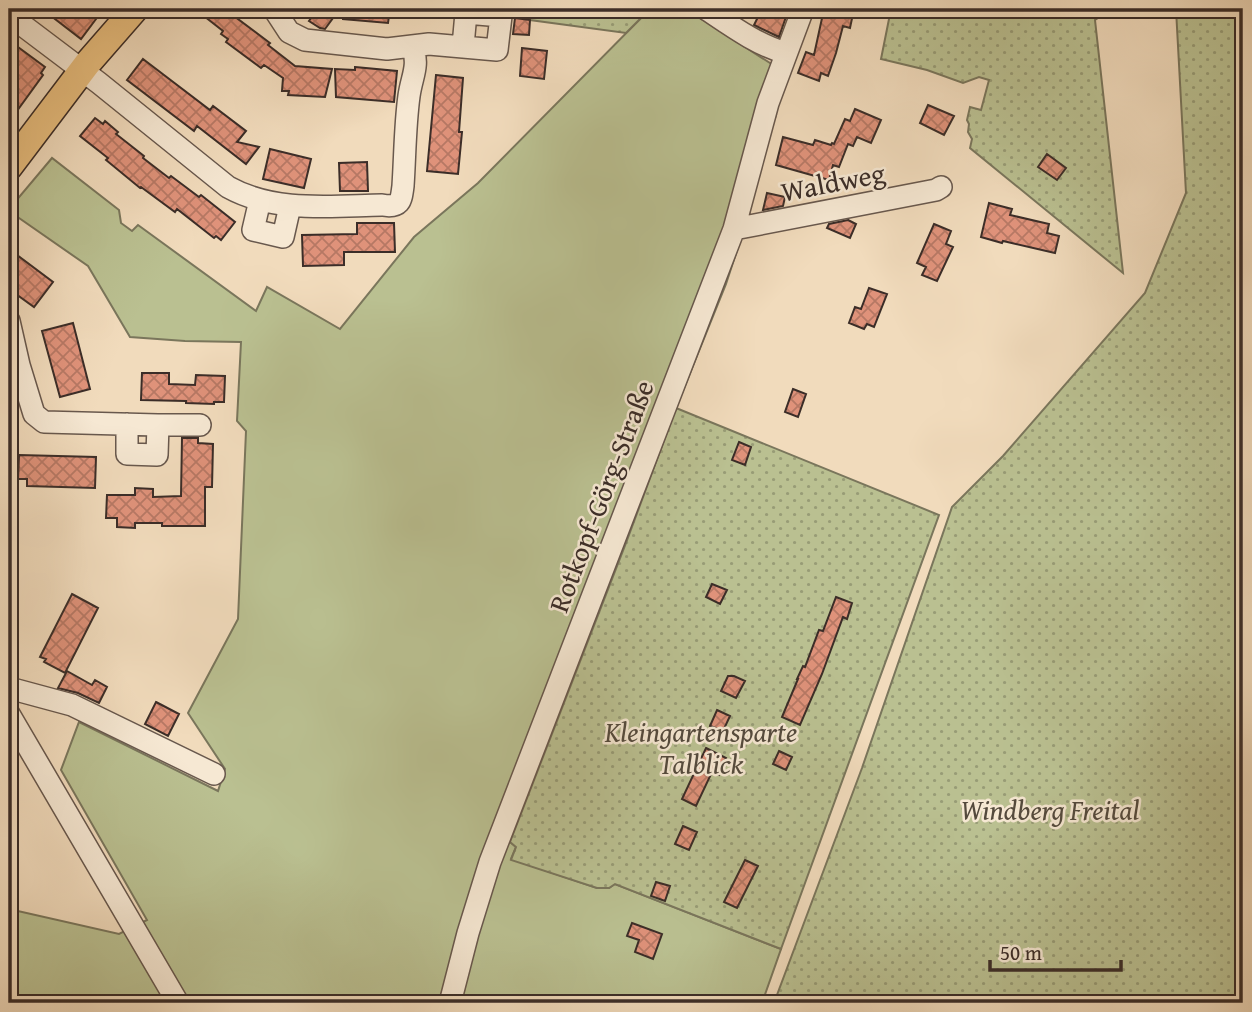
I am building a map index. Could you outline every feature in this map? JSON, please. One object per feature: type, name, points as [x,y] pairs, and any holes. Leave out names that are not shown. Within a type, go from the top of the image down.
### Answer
[{"type":"main road","points":[[9,167],[82,71],[135,9]]},
{"type":"street","points":[[274,9],[289,32],[305,40],[387,49],[429,44],[463,46]]},
{"type":"street","points":[[706,9],[737,30],[786,52]]},
{"type":"street","name":"Rotkopf-Görg-Straße","points":[[450,1003],[490,862],[718,286],[768,103],[803,9]]},
{"type":"street","points":[[9,15],[228,187],[260,200],[290,206],[398,205],[403,186],[409,93],[415,74],[416,57],[412,46]]},
{"type":"street","name":"Waldweg","points":[[734,229],[941,187]]},
{"type":"street","points":[[260,200],[253,230],[283,237],[290,206]]},
{"type":"street","points":[[10,335],[34,414],[44,422],[200,425]]},
{"type":"street","points":[[127,424],[127,454],[157,455],[158,425]]},
{"type":"street","points":[[9,688],[72,705],[214,774]]},
{"type":"street","points":[[9,713],[178,1003]]},
{"type":"green space","points":[[526,9],[650,9],[626,33],[515,18]]},
{"type":"green space","points":[[650,9],[686,9],[787,74],[726,284],[510,842],[516,847],[511,859],[597,888],[609,888],[615,884],[781,949],[762,1003],[9,1003],[9,909],[119,934],[147,920],[61,770],[79,722],[218,791],[225,769],[188,713],[238,619],[246,431],[237,421],[241,342],[130,337],[88,266],[9,209],[52,158],[119,210],[121,223],[132,231],[138,225],[256,311],[267,287],[340,329],[414,237],[478,183]]},
{"type":"green space","points":[[891,9],[1112,9],[1095,20],[1123,273],[970,148],[972,139],[967,120],[970,107],[981,110],[989,80],[979,77],[963,83],[927,70],[881,59]]},
{"type":"green space","name":"Windberg Freital","points":[[1176,9],[1243,9],[1243,1003],[774,1003],[862,768],[952,507],[1003,456],[1145,293],[1186,193]]},
{"type":"green space","name":"Kleingartensparte Talblick","points":[[676,408],[939,515],[781,949],[615,884],[609,888],[597,888],[511,860],[516,847],[510,842]]},
{"type":"building","points":[[42,9],[91,9],[99,15],[81,39]]},
{"type":"building","points":[[195,9],[240,9],[234,16],[295,66],[332,69],[325,97],[288,95],[289,91],[282,91],[283,78],[264,65],[261,68],[226,42],[228,39],[221,34],[223,31]]},
{"type":"building","points":[[318,9],[333,18],[325,29],[309,21]]},
{"type":"building","points":[[343,9],[390,9],[388,23],[343,19]]},
{"type":"building","points":[[762,9],[788,11],[779,37],[754,25]]},
{"type":"building","points":[[824,9],[854,9],[850,28],[843,26],[828,76],[821,73],[819,81],[798,73],[806,52],[814,55]]},
{"type":"building","points":[[515,18],[530,20],[529,35],[513,34]]},
{"type":"building","points":[[18,47],[45,67],[41,73],[43,75],[9,122],[9,59]]},
{"type":"building","points":[[522,48],[547,51],[544,79],[520,76]]},
{"type":"building","points":[[143,59],[210,110],[213,106],[246,131],[237,142],[259,147],[246,164],[197,126],[194,131],[127,80]]},
{"type":"building","points":[[355,67],[397,71],[394,102],[336,97],[335,69],[355,70]]},
{"type":"building","points":[[436,75],[463,78],[458,174],[427,171]]},
{"type":"building","points":[[928,105],[954,116],[944,135],[920,123]]},
{"type":"building","points":[[855,109],[881,120],[871,143],[857,137],[853,146],[848,144],[839,167],[833,165],[829,180],[776,165],[783,137],[813,145],[815,140],[834,144],[845,119],[850,121]]},
{"type":"building","points":[[95,118],[103,124],[105,121],[118,132],[116,134],[169,178],[171,176],[199,197],[201,195],[235,222],[221,240],[216,236],[214,238],[177,209],[175,212],[140,188],[80,136]]},
{"type":"building","points":[[270,149],[311,159],[304,188],[263,179]]},
{"type":"building","points":[[1047,154],[1066,168],[1057,180],[1038,167]]},
{"type":"building","points":[[367,162],[368,191],[340,191],[339,163]]},
{"type":"building","points":[[767,193],[785,197],[783,206],[763,210]]},
{"type":"building","points":[[989,203],[1012,209],[1010,215],[1049,224],[1047,233],[1059,236],[1055,253],[981,237]]},
{"type":"building","points":[[848,220],[856,224],[850,238],[827,228],[829,224]]},
{"type":"building","points":[[357,223],[394,223],[395,252],[344,252],[344,265],[303,266],[302,235],[357,234]]},
{"type":"building","points":[[934,224],[951,231],[946,244],[953,247],[937,281],[922,275],[926,267],[917,263]]},
{"type":"building","points":[[9,249],[53,282],[34,307],[9,289]]},
{"type":"building","points":[[869,288],[887,294],[874,327],[867,324],[864,329],[849,323],[855,307],[861,309]]},
{"type":"building","points":[[73,323],[90,389],[60,397],[42,331]]},
{"type":"building","points":[[142,373],[169,373],[169,384],[195,385],[196,375],[225,376],[224,402],[214,404],[141,400]]},
{"type":"building","points":[[793,389],[806,394],[798,417],[785,412]]},
{"type":"building","points":[[182,438],[198,438],[198,443],[213,444],[212,487],[205,487],[205,526],[135,523],[135,528],[117,527],[117,518],[106,518],[107,495],[135,495],[135,488],[153,489],[153,497],[181,496]]},
{"type":"building","points":[[739,442],[751,447],[745,465],[732,460]]},
{"type":"building","points":[[19,455],[96,457],[95,488],[27,486],[27,479],[18,479]]},
{"type":"building","points":[[712,584],[727,590],[720,604],[706,597]]},
{"type":"building","points":[[72,594],[98,608],[65,673],[40,657]]},
{"type":"building","points":[[836,597],[852,603],[847,619],[843,617],[800,725],[782,717]]},
{"type":"building","points":[[67,671],[92,685],[95,680],[107,687],[99,703],[78,693],[58,688]]},
{"type":"building","points":[[728,676],[745,681],[736,698],[721,691]]},
{"type":"building","points":[[156,702],[179,714],[168,736],[145,724]]},
{"type":"building","points":[[717,710],[730,716],[723,731],[710,726]]},
{"type":"building","points":[[706,748],[726,758],[719,775],[712,772],[696,806],[682,799]]},
{"type":"building","points":[[779,751],[792,757],[786,770],[773,764]]},
{"type":"building","points":[[683,826],[697,832],[689,850],[675,844]]},
{"type":"building","points":[[745,860],[758,866],[737,908],[724,902]]},
{"type":"building","points":[[656,882],[670,886],[665,901],[651,896]]},
{"type":"building","points":[[632,923],[662,934],[653,959],[635,952],[639,940],[627,936]]}]
